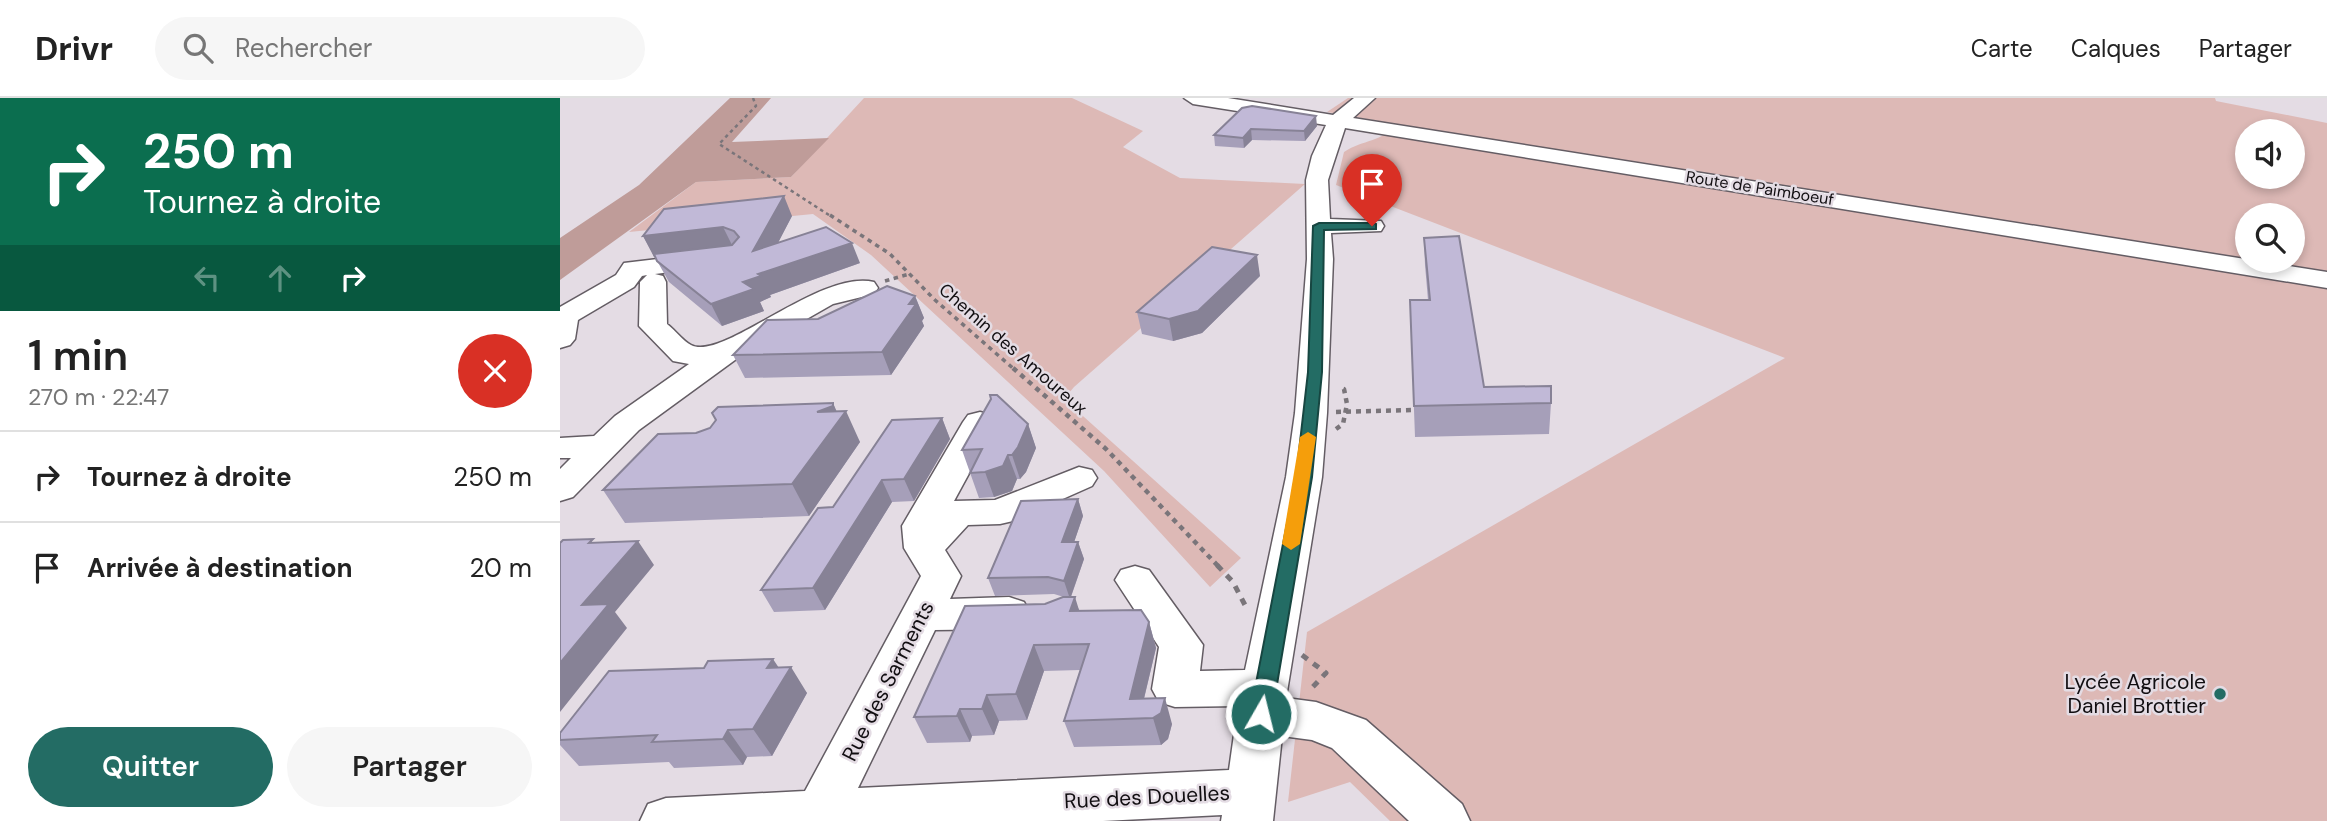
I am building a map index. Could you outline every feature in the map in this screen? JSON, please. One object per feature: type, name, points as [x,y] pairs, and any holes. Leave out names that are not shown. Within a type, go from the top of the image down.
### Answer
[{"type":"street","name":"Route de Paimboeuf","points":[[1193,98],[1332,135],[1384,128],[2327,280]]},
{"type":"street","points":[[1248,806],[1263,701],[1304,477],[1315,372],[1319,226],[1317,180],[1332,135],[1366,98]]},
{"type":"street","points":[[1332,135],[1384,128]]},
{"type":"street","points":[[1319,226],[1372,226]]},
{"type":"street","points":[[560,339],[565,316],[625,281],[633,269],[733,258]]},
{"type":"street","points":[[653,282],[653,326],[684,355],[719,357]]},
{"type":"street","points":[[560,489],[627,423],[719,357],[823,298],[864,288]]},
{"type":"street","points":[[924,548],[920,526],[980,422]]},
{"type":"street","points":[[560,448],[645,453]]},
{"type":"street","points":[[924,548],[948,525],[954,513],[1000,512],[1079,478]]},
{"type":"street","name":"Rue des Sarments","points":[[819,815],[941,576],[924,548]]},
{"type":"street","points":[[1135,580],[1181,645],[1175,689],[1263,701],[1349,734],[1444,821]]},
{"type":"street","points":[[921,615],[1041,612]]},
{"type":"street","name":"Rue des Douelles","points":[[666,821],[1248,806]]},
{"type":"path","name":"Chemin des Amoureux","points":[[753,98],[756,106],[719,144],[890,254],[934,300],[1106,449],[1233,582],[1249,612]]},
{"type":"path","points":[[1346,395],[1346,412]]},
{"type":"path","points":[[1311,413],[1414,410]]},
{"type":"shaded area","points":[[730,98],[771,98],[732,142],[829,138],[791,177],[696,182],[560,280],[560,238],[639,185]]},
{"type":"shaded area","points":[[864,98],[1072,98],[1143,131],[1123,147],[1180,178],[1305,184],[1074,387],[1064,399],[1241,558],[1210,587],[1104,471],[871,255],[813,214],[629,232],[696,182],[791,177]]},
{"type":"shaded area","points":[[1348,98],[2215,98],[2216,101],[2327,123],[2327,821],[1390,821],[1350,782],[1288,802],[1307,632],[1785,358],[1336,185],[1344,152],[1384,135],[1396,124],[1327,112]]},
{"type":"building","points":[[1252,106],[1316,116],[1304,131],[1251,129],[1243,138],[1214,135],[1242,108]]},
{"type":"building","points":[[784,196],[753,251],[826,227],[852,243],[758,274],[761,276],[743,282],[754,289],[711,304],[657,261],[654,254],[732,245],[739,237],[734,231],[723,227],[643,236],[664,209]]},
{"type":"building","points":[[1459,236],[1484,387],[1551,386],[1551,403],[1414,406],[1410,300],[1430,300],[1424,238]]},
{"type":"building","points":[[1212,247],[1257,255],[1198,311],[1169,319],[1137,312]]},
{"type":"building","points":[[887,286],[915,296],[909,304],[916,304],[882,352],[733,355],[767,320],[818,319]]},
{"type":"building","points":[[990,395],[997,395],[1028,424],[1018,447],[1012,455],[1008,455],[1003,466],[985,472],[970,473],[982,449],[962,450],[991,399]]},
{"type":"building","points":[[833,403],[833,406],[817,412],[846,411],[792,484],[603,490],[658,434],[696,433],[710,428],[716,420],[712,413],[718,407]]},
{"type":"building","points":[[942,418],[904,479],[882,480],[813,588],[761,590],[818,508],[833,507],[892,420]]},
{"type":"building","points":[[1078,499],[1062,542],[1078,542],[1064,581],[1048,577],[988,578],[1021,501]]},
{"type":"building","points":[[593,539],[589,543],[638,541],[582,605],[609,604],[560,663],[560,543],[563,540]]},
{"type":"building","points":[[1063,597],[1075,597],[1070,611],[1141,610],[1149,622],[1130,699],[1165,698],[1161,713],[1153,718],[1064,721],[1089,644],[1034,645],[1016,694],[987,695],[982,709],[960,709],[957,716],[914,717],[965,606],[1045,604]]},
{"type":"building","points":[[773,659],[767,668],[791,667],[753,729],[728,730],[723,739],[652,742],[657,735],[560,740],[560,733],[609,671],[704,668],[708,661]]},
{"type":"slow traffic","points":[[1291,544],[1304,477],[1308,437]]},
{"type":"place","name":"Lycée Agricole Daniel Brottier","points":[[2220,694]]},
{"type":"route","points":[[1261,714],[1304,477],[1315,372],[1319,226],[1372,226]]}]
